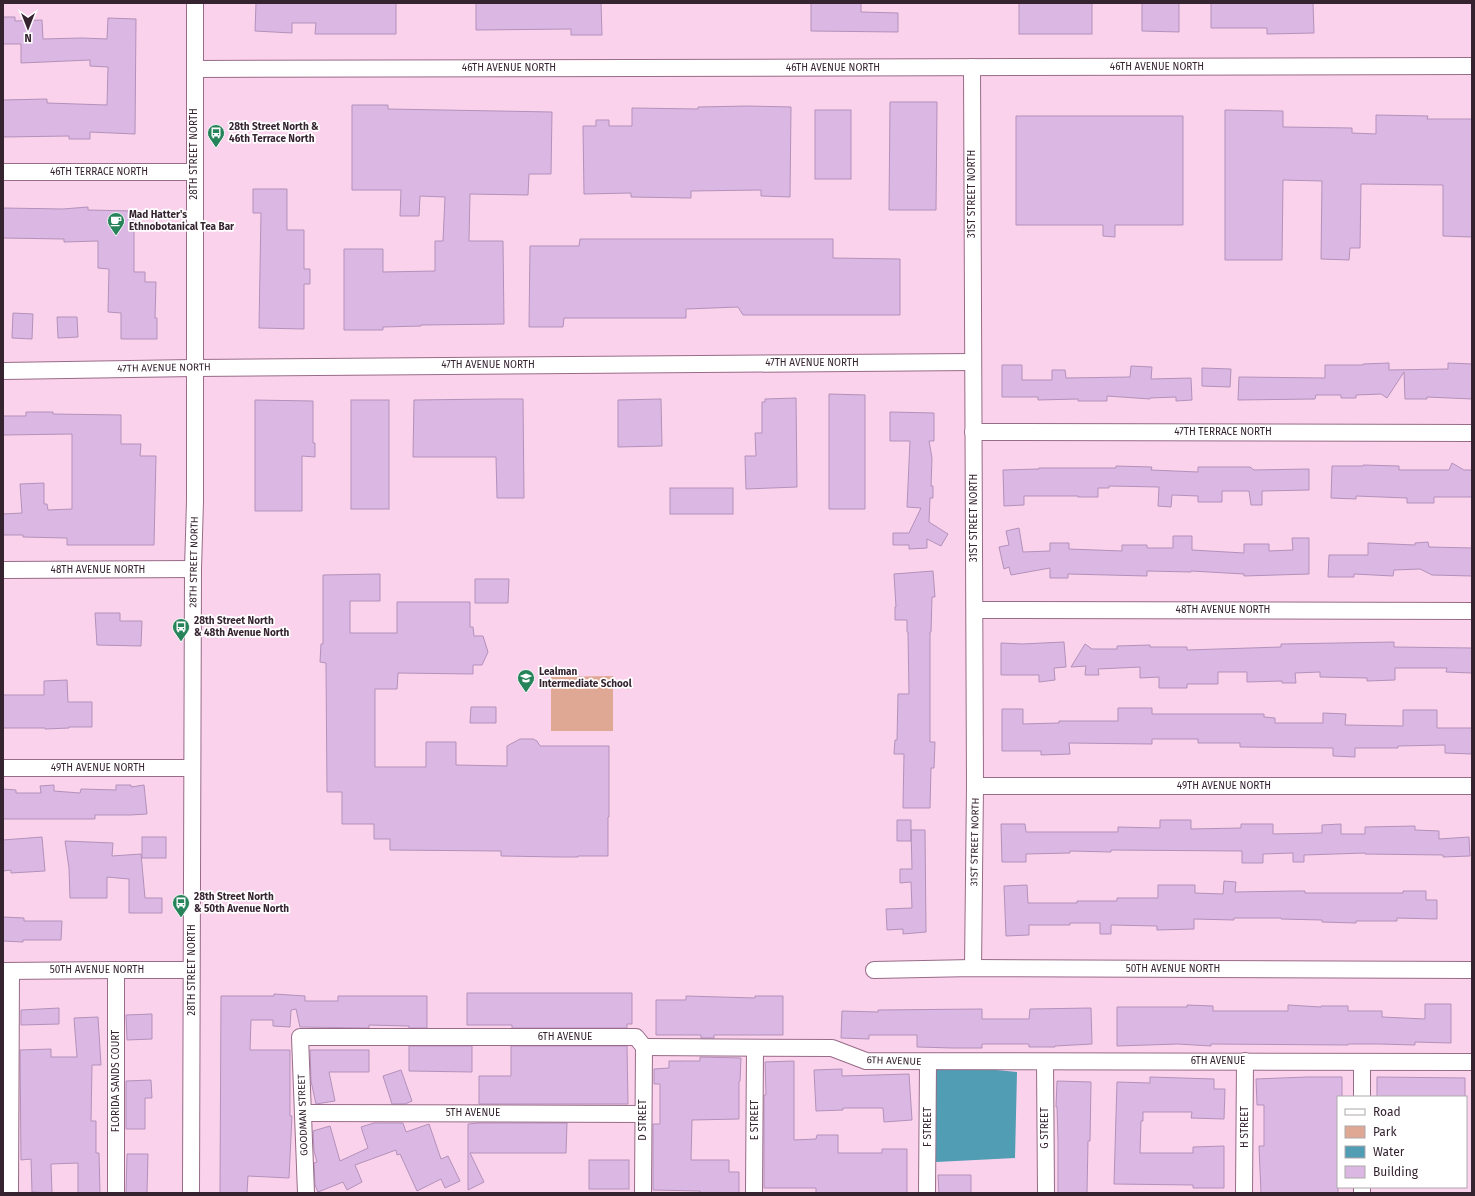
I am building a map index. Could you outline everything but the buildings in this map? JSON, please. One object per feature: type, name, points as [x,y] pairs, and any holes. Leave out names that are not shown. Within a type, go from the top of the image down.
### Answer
[{"type":"street","name":"28TH STREET NORTH","points":[[191,1193],[193,569],[195,501],[195,3]]},
{"type":"street","name":"46TH AVENUE NORTH","points":[[195,69],[1472,66]]},
{"type":"street","name":"31ST STREET NORTH","points":[[972,67],[975,610],[974,968]]},
{"type":"street","name":"46TH TERRACE NORTH","points":[[3,172],[194,172]]},
{"type":"street","name":"47TH AVENUE NORTH","points":[[3,371],[194,368],[973,362]]},
{"type":"street","name":"47TH TERRACE NORTH","points":[[974,432],[1472,433]]},
{"type":"street","name":"48TH AVENUE NORTH","points":[[3,570],[193,569]]},
{"type":"street","name":"48TH AVENUE NORTH","points":[[975,610],[1472,611]]},
{"type":"street","name":"49TH AVENUE NORTH","points":[[3,768],[192,768]]},
{"type":"street","name":"49TH AVENUE NORTH","points":[[975,786],[1472,786]]},
{"type":"street","name":"50TH AVENUE NORTH","points":[[874,970],[974,968],[1472,970]]},
{"type":"street","name":"FLORIDA SANDS COURT","points":[[116,970],[116,1193]]},
{"type":"street","name":"50TH AVENUE NORTH","points":[[7,971],[192,970]]},
{"type":"street","points":[[7,971],[10,1193]]},
{"type":"street","name":"6TH AVENUE","points":[[300,1037],[636,1037],[644,1046],[832,1048],[866,1061],[1472,1062]]},
{"type":"street","name":"GOODMAN STREET","points":[[300,1037],[306,1193]]},
{"type":"street","name":"D STREET","points":[[643,1193],[644,1046]]},
{"type":"street","name":"E STREET","points":[[754,1193],[755,1048]]},
{"type":"street","name":"H STREET","points":[[1244,1193],[1245,1061]]},
{"type":"street","name":"F STREET","points":[[927,1193],[928,1062]]},
{"type":"street","name":"G STREET","points":[[1045,1062],[1046,1193]]},
{"type":"street","points":[[1362,1062],[1362,1096]]},
{"type":"street","name":"5TH AVENUE","points":[[303,1113],[643,1114]]},
{"type":"green space","points":[[613,676],[613,731],[551,731],[551,677]]},
{"type":"water","points":[[935,1064],[1017,1072],[1015,1158],[936,1162]]},
{"type":"place","name":"28th Street North & 46th Terrace North","points":[[216,148]]},
{"type":"place","name":"Mad Hatter's Ethnobotanical Tea Bar","points":[[116,236]]},
{"type":"place","name":"28th Street North & 48th Avenue North","points":[[181,642]]},
{"type":"place","name":"Lealman Intermediate School","points":[[526,693]]},
{"type":"place","name":"28th Street North & 50th Avenue North","points":[[181,918]]}]
